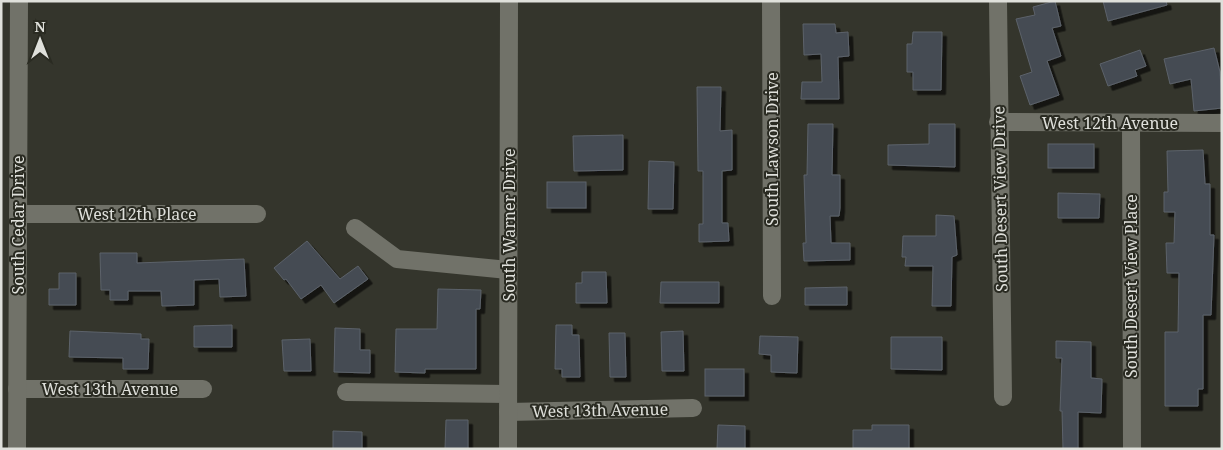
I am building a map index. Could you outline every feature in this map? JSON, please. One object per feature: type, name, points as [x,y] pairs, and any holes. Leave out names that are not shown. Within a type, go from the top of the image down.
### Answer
[{"type":"street","name":"South Cedar Drive","points":[[17,449],[18,214],[10,121],[19,1]]},
{"type":"street","name":"South Warner Drive","points":[[508,449],[509,1]]},
{"type":"street","name":"South Lawson Drive","points":[[772,1],[772,296]]},
{"type":"street","name":"South Desert View Drive","points":[[998,1],[998,122],[1003,397]]},
{"type":"street","name":"West 12th Avenue","points":[[998,122],[1222,123]]},
{"type":"street","name":"South Desert View Place","points":[[1131,123],[1132,449]]},
{"type":"street","name":"West 12th Place","points":[[18,214],[257,214]]},
{"type":"street","points":[[355,228],[397,259],[508,270]]},
{"type":"street","name":"West 13th Avenue","points":[[17,390],[203,389]]},
{"type":"street","points":[[346,392],[508,394]]},
{"type":"street","name":"West 13th Avenue","points":[[508,412],[693,408]]},
{"type":"building","points":[[1055,1],[1061,26],[1052,28],[1061,56],[1047,61],[1059,95],[1030,105],[1020,76],[1032,72],[1016,19],[1035,15],[1033,7]]},
{"type":"building","points":[[1103,1],[1166,1],[1167,5],[1108,21]]},
{"type":"building","points":[[803,24],[835,24],[836,33],[848,32],[849,56],[838,57],[839,99],[801,99],[802,82],[822,82],[821,54],[804,55]]},
{"type":"building","points":[[913,32],[942,32],[941,90],[913,90],[913,72],[907,72],[907,44],[912,44]]},
{"type":"building","points":[[1214,48],[1220,72],[1222,108],[1194,111],[1191,79],[1170,84],[1164,59]]},
{"type":"building","points":[[1140,50],[1146,66],[1135,70],[1137,76],[1108,86],[1100,64]]},
{"type":"building","points":[[697,87],[721,87],[720,131],[732,130],[732,170],[722,171],[722,223],[728,223],[729,241],[699,242],[699,224],[703,224],[703,171],[698,171]]},
{"type":"building","points":[[808,124],[833,124],[832,175],[840,175],[840,208],[839,216],[830,216],[831,243],[850,243],[850,260],[804,261],[803,243],[806,243],[804,175],[807,175]]},
{"type":"building","points":[[929,124],[955,124],[955,167],[888,165],[888,145],[929,144]]},
{"type":"building","points":[[623,135],[623,170],[574,171],[573,136]]},
{"type":"building","points":[[1048,144],[1094,144],[1094,168],[1048,168]]},
{"type":"building","points":[[1203,150],[1205,184],[1210,184],[1210,235],[1214,235],[1211,315],[1203,315],[1203,389],[1198,389],[1198,406],[1165,406],[1165,332],[1178,332],[1179,273],[1167,273],[1166,243],[1174,243],[1175,212],[1164,212],[1164,192],[1168,192],[1167,151]]},
{"type":"building","points":[[649,161],[674,162],[673,209],[648,209]]},
{"type":"building","points":[[547,182],[586,182],[586,208],[547,208]]},
{"type":"building","points":[[1058,193],[1100,194],[1099,218],[1058,218]]},
{"type":"building","points":[[936,215],[954,216],[957,255],[952,257],[951,306],[932,306],[933,266],[905,266],[906,257],[902,257],[903,236],[936,236]]},
{"type":"building","points":[[307,241],[340,279],[358,266],[368,279],[334,303],[321,285],[301,299],[286,279],[284,280],[274,268]]},
{"type":"building","points":[[100,253],[137,253],[137,263],[244,259],[246,296],[220,297],[219,279],[194,280],[194,305],[162,306],[161,291],[128,291],[128,300],[110,300],[110,290],[101,290]]},
{"type":"building","points":[[582,272],[606,272],[607,303],[576,303],[576,283],[582,283]]},
{"type":"building","points":[[59,273],[76,273],[76,305],[49,305],[49,289],[59,289]]},
{"type":"building","points":[[661,282],[719,282],[719,303],[660,303]]},
{"type":"building","points":[[847,287],[847,305],[805,305],[805,288]]},
{"type":"building","points":[[438,289],[481,290],[480,309],[476,309],[476,369],[425,369],[425,373],[395,372],[396,329],[437,329]]},
{"type":"building","points":[[232,325],[232,347],[194,347],[194,326]]},
{"type":"building","points":[[556,325],[572,325],[572,335],[579,335],[580,377],[562,377],[562,369],[555,369]]},
{"type":"building","points":[[335,328],[360,329],[360,350],[370,350],[370,373],[334,372]]},
{"type":"building","points":[[70,331],[141,334],[141,339],[149,339],[148,369],[123,369],[123,358],[69,357]]},
{"type":"building","points":[[683,331],[684,371],[662,371],[661,332]]},
{"type":"building","points":[[609,333],[625,333],[626,377],[610,377]]},
{"type":"building","points":[[760,336],[798,337],[797,373],[771,372],[771,355],[759,354]]},
{"type":"building","points":[[891,337],[942,337],[942,370],[891,369]]},
{"type":"building","points":[[310,339],[311,371],[284,371],[282,340]]},
{"type":"building","points":[[1056,341],[1091,342],[1091,378],[1102,379],[1101,413],[1078,412],[1078,449],[1063,449],[1062,411],[1060,411],[1062,358],[1056,358]]},
{"type":"building","points":[[705,369],[744,369],[744,396],[705,396]]},
{"type":"building","points":[[446,420],[468,420],[468,449],[445,449]]},
{"type":"building","points":[[718,425],[745,426],[745,449],[717,449]]},
{"type":"building","points":[[872,425],[909,425],[909,449],[853,448],[853,430],[872,430]]},
{"type":"building","points":[[333,431],[362,432],[362,449],[333,449]]}]
